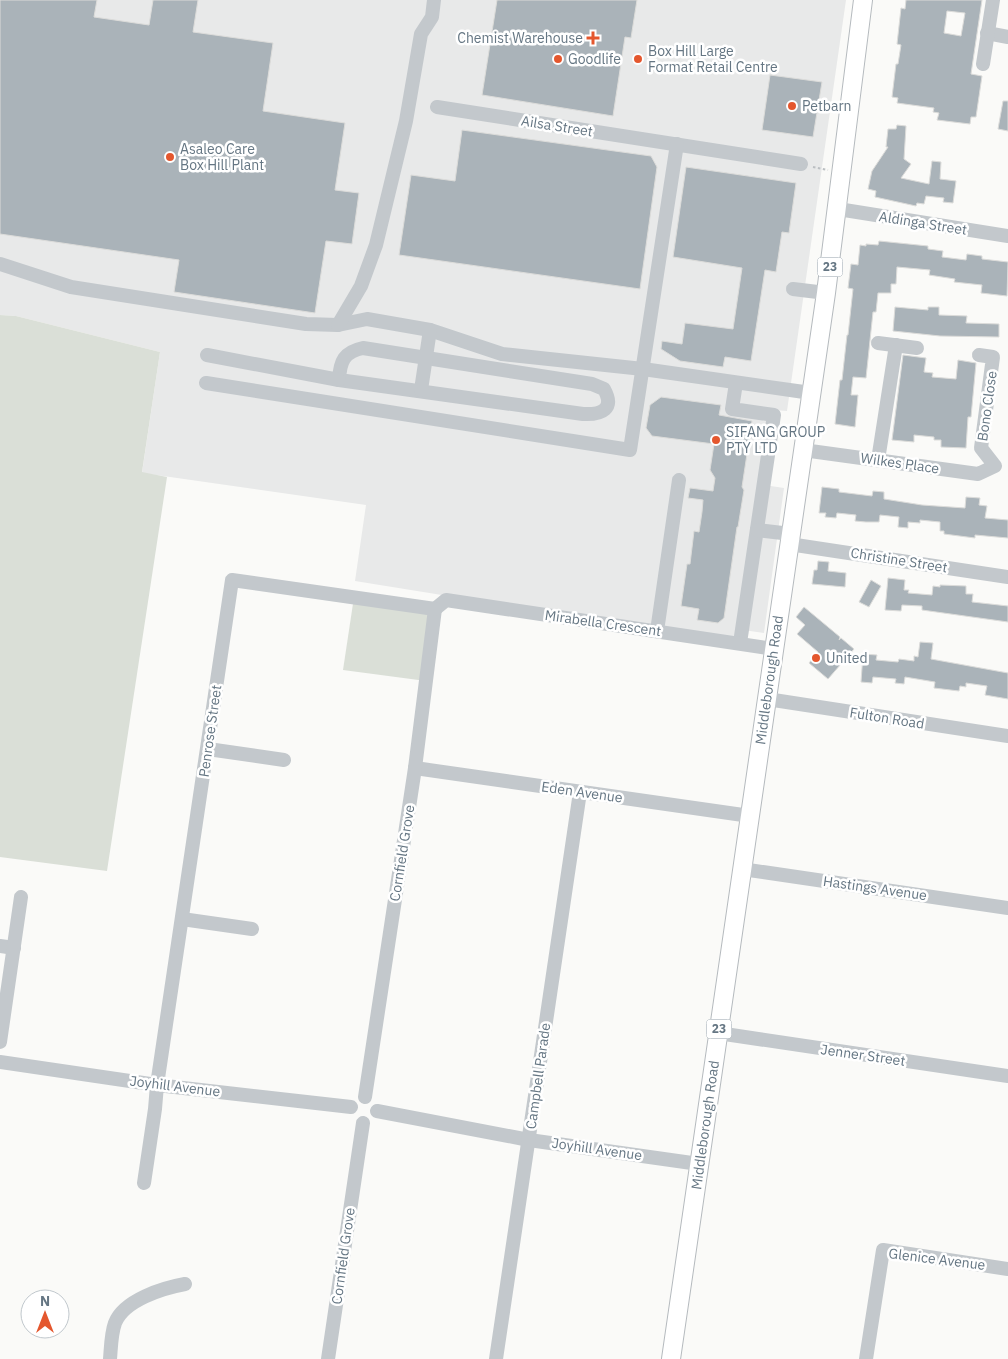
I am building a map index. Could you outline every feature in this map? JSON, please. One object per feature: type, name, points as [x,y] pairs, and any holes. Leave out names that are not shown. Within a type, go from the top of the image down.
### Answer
[{"type":"main road","name":"Middleborough Road","points":[[670,1359],[826,294],[864,0]]},
{"type":"street","points":[[338,325],[361,286],[376,246],[406,121],[421,34],[432,17],[434,0]]},
{"type":"street","points":[[983,64],[993,0]]},
{"type":"street","points":[[988,33],[1008,37]]},
{"type":"street","name":"Ailsa Street","points":[[437,107],[802,164]]},
{"type":"street","points":[[206,382],[630,450],[676,144]]},
{"type":"street","name":"Aldinga Street","points":[[838,209],[1008,236]]},
{"type":"street","points":[[0,264],[71,287],[306,324],[338,325],[367,319],[430,330],[502,354],[643,369],[811,392]]},
{"type":"street","points":[[793,289],[826,294]]},
{"type":"street","points":[[421,390],[430,330]]},
{"type":"street","points":[[878,343],[917,348]]},
{"type":"street","points":[[878,460],[896,345]]},
{"type":"street","points":[[207,355],[338,380],[594,415],[602,412],[607,406],[609,397],[604,389],[592,384],[363,348],[352,351],[340,366],[338,380]]},
{"type":"street","name":"Bono Close","points":[[979,355],[993,357],[981,448],[995,466]]},
{"type":"street","points":[[736,382],[732,409],[774,415],[740,644]]},
{"type":"street","name":"Wilkes Place","points":[[803,450],[978,474],[995,466]]},
{"type":"street","points":[[657,631],[679,480]]},
{"type":"street","name":"Christine Street","points":[[757,530],[790,539],[1008,577]]},
{"type":"street","name":"Penrose Street","points":[[144,1183],[155,1109],[156,1085],[232,580],[435,609]]},
{"type":"street","name":"Mirabella Crescent","points":[[435,609],[446,600],[774,648]]},
{"type":"street","name":"Cornfield Grove","points":[[365,1097],[415,768],[435,609]]},
{"type":"street","name":"Fulton Road","points":[[767,699],[1008,736]]},
{"type":"street","points":[[208,749],[284,760]]},
{"type":"street","name":"Eden Avenue","points":[[415,768],[750,816]]},
{"type":"street","name":"Campbell Parade","points":[[496,1359],[580,792]]},
{"type":"street","name":"Hastings Avenue","points":[[742,869],[1008,908]]},
{"type":"street","points":[[0,1042],[7,947],[21,897]]},
{"type":"street","points":[[182,919],[252,929]]},
{"type":"street","name":"Jenner Street","points":[[718,1033],[1008,1076]]},
{"type":"street","name":"Joyhill Avenue","points":[[0,1062],[156,1085],[351,1107]]},
{"type":"street","points":[[365,1097],[374,1102],[377,1111],[370,1121],[362,1123],[353,1118],[351,1107],[354,1101],[365,1097]]},
{"type":"street","name":"Joyhill Avenue","points":[[377,1111],[529,1140],[699,1164]]},
{"type":"street","name":"Cornfield Grove","points":[[328,1359],[362,1123]]},
{"type":"street","name":"Glenice Avenue","points":[[866,1359],[883,1250],[1008,1269]]},
{"type":"street","points":[[110,1359],[115,1323],[127,1307],[166,1288],[185,1284]]},
{"type":"path","points":[[802,164],[842,174]]},
{"type":"shaded area","points":[[0,0],[846,0],[787,411],[774,410],[764,485],[784,488],[764,633],[743,630],[740,643],[355,581],[366,505],[142,473],[160,352],[16,316],[0,315]]},
{"type":"shaded area","points":[[0,315],[16,316],[160,352],[142,472],[167,477],[107,871],[0,857]]},
{"type":"shaded area","points":[[354,597],[435,609],[426,681],[343,670]]},
{"type":"building","name":"Asaleo Care Box Hill Plant","points":[[0,0],[97,0],[94,17],[149,25],[153,0],[198,0],[193,32],[273,43],[263,111],[345,123],[335,190],[359,193],[352,244],[326,241],[315,313],[174,292],[179,260],[0,234]]},
{"type":"building","points":[[497,0],[637,0],[631,38],[625,37],[613,116],[482,95]]},
{"type":"building","points":[[906,0],[982,0],[971,74],[982,76],[976,117],[971,117],[970,124],[937,120],[939,113],[933,112],[934,108],[897,103],[898,98],[892,97],[896,64],[898,64],[901,45],[897,44],[901,8],[905,9]],"holes":[[[947,11],[965,13],[961,36],[944,33]]]},
{"type":"building","name":"Petbarn","points":[[770,75],[822,82],[813,137],[762,130]]},
{"type":"building","points":[[1003,101],[1008,101],[1008,131],[998,129]]},
{"type":"building","points":[[897,125],[906,126],[904,159],[911,164],[901,178],[929,184],[932,161],[941,162],[940,179],[956,181],[953,203],[943,202],[944,198],[926,196],[924,204],[917,203],[916,206],[875,197],[876,191],[868,189],[872,171],[888,147],[886,147],[888,129],[896,129]]},
{"type":"building","points":[[462,130],[651,156],[657,167],[640,289],[399,255],[411,175],[455,181]]},
{"type":"building","points":[[686,167],[796,183],[789,233],[782,232],[776,272],[765,270],[751,361],[725,357],[723,367],[680,361],[661,349],[662,341],[682,344],[685,323],[733,329],[742,268],[673,257]]},
{"type":"building","points":[[879,241],[928,246],[928,249],[943,251],[942,257],[966,260],[967,254],[982,256],[982,259],[1008,262],[1007,296],[981,293],[982,285],[954,282],[955,279],[929,275],[930,270],[897,267],[896,284],[891,284],[891,293],[878,293],[876,312],[873,312],[866,378],[853,377],[851,395],[858,395],[855,427],[835,424],[853,289],[848,288],[851,264],[858,265],[860,245],[878,245]]},
{"type":"building","points":[[895,307],[928,310],[928,307],[939,307],[939,315],[967,316],[966,323],[999,324],[999,337],[940,336],[893,331]]},
{"type":"building","points":[[903,355],[926,358],[924,372],[933,373],[932,377],[956,379],[958,360],[976,363],[971,417],[968,417],[966,448],[941,447],[941,440],[934,440],[934,437],[914,435],[914,442],[892,440]]},
{"type":"building","points":[[661,397],[721,405],[719,415],[752,421],[742,487],[744,490],[724,618],[718,623],[697,620],[699,609],[681,606],[687,564],[690,564],[694,531],[699,532],[703,500],[688,498],[690,488],[713,491],[715,478],[710,470],[714,444],[652,436],[646,428],[650,405]]},
{"type":"building","points":[[822,487],[839,489],[839,492],[872,496],[873,491],[884,492],[884,499],[922,505],[965,508],[966,497],[980,498],[979,505],[987,506],[985,518],[1008,520],[1008,538],[975,535],[975,538],[944,534],[944,531],[940,531],[940,522],[920,520],[920,523],[908,522],[908,528],[898,527],[899,517],[880,515],[879,522],[866,522],[855,521],[856,515],[837,513],[836,518],[825,517],[826,513],[819,513]]},
{"type":"building","points":[[818,561],[829,562],[828,571],[846,573],[845,587],[812,584],[814,570],[817,570]]},
{"type":"building","points":[[888,578],[905,580],[904,590],[909,590],[908,593],[932,595],[933,586],[966,586],[966,594],[973,594],[972,602],[1008,606],[1008,622],[922,610],[922,606],[902,605],[901,611],[885,610]]},
{"type":"building","points":[[871,580],[881,586],[869,607],[859,602]]},
{"type":"building","points":[[804,607],[840,637],[839,640],[841,638],[854,649],[828,679],[809,663],[818,652],[797,634],[805,625],[796,617]]},
{"type":"building","points":[[920,642],[933,643],[931,659],[1008,673],[1008,699],[985,695],[987,686],[966,683],[966,687],[960,686],[959,691],[934,688],[935,682],[905,677],[904,684],[895,683],[896,679],[873,677],[872,683],[861,682],[863,654],[877,655],[876,660],[898,662],[899,659],[914,661],[914,656],[918,657]]},
{"type":"place","name":"Chemist Warehouse","points":[[593,38]]},
{"type":"place","name":"Goodlife","points":[[558,59]]},
{"type":"place","name":"Box Hill Large Format Retail Centre","points":[[638,59]]},
{"type":"place","name":"Petbarn","points":[[792,106]]},
{"type":"place","name":"Asaleo Care Box Hill Plant","points":[[170,157]]},
{"type":"place","name":"SIFANG GROUP PTY LTD","points":[[716,440]]},
{"type":"place","name":"United","points":[[816,658]]}]
